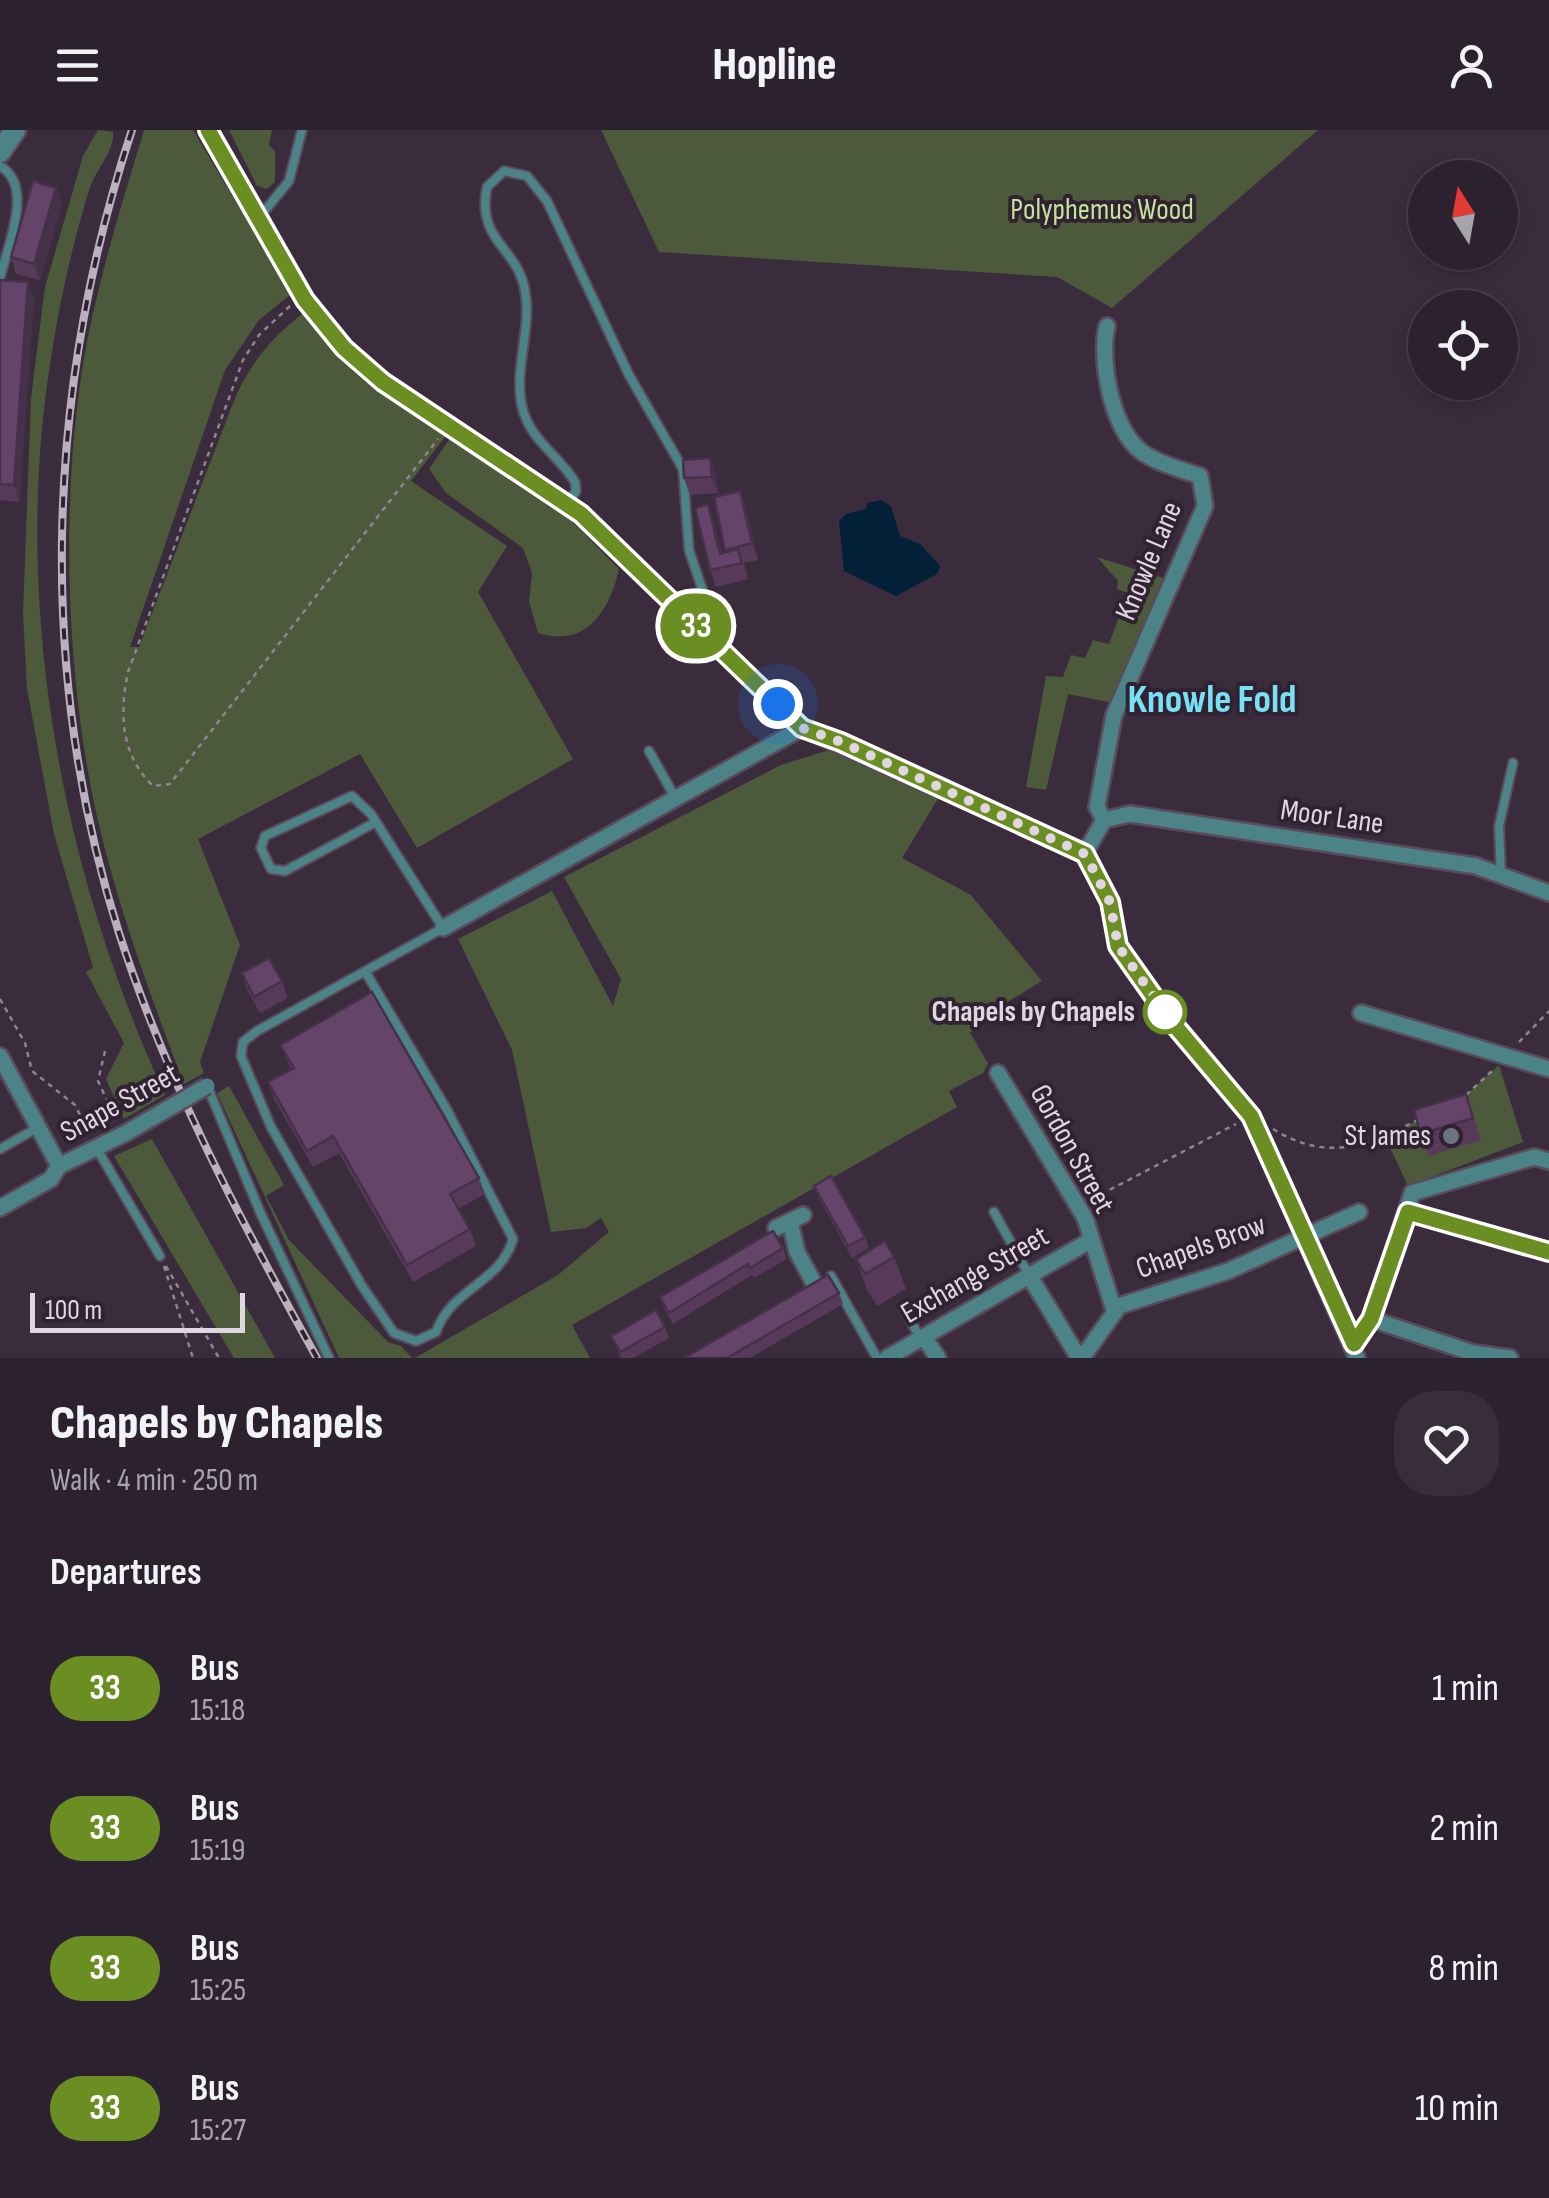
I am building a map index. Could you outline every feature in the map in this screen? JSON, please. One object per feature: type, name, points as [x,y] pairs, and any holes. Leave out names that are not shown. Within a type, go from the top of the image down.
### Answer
[{"type":"street","points":[[208,130],[304,297],[344,348],[383,382],[568,505],[802,728],[841,742],[1085,854],[1110,902],[1118,946],[1171,1021],[1251,1116],[1356,1351]]},
{"type":"street","name":"Knowle Lane","points":[[1104,820],[1096,807],[1114,715],[1204,506],[1200,476],[1145,456],[1127,435],[1108,386],[1102,348],[1107,326]]},
{"type":"street","points":[[443,928],[802,728]]},
{"type":"street","name":"Moor Lane","points":[[1104,820],[1130,814],[1476,866],[1549,893]]},
{"type":"street","points":[[1085,854],[1104,820]]},
{"type":"street","points":[[1361,1013],[1549,1069]]},
{"type":"street","points":[[0,1056],[6,1085],[40,1126],[59,1168]]},
{"type":"street","name":"Gordon Street","points":[[998,1073],[1084,1218],[1114,1310]]},
{"type":"street","name":"Snape Street","points":[[0,1208],[52,1179],[59,1168],[207,1086]]},
{"type":"street","points":[[1356,1351],[1371,1319],[1412,1192],[1534,1157],[1549,1161]]},
{"type":"street","name":"Chapels Brow","points":[[1114,1310],[1228,1271],[1359,1212]]},
{"type":"street","points":[[1408,1212],[1549,1252]]},
{"type":"street","points":[[790,1222],[797,1252],[815,1285]]},
{"type":"street","name":"Exchange Street","points":[[887,1358],[1090,1240]]},
{"type":"street","points":[[799,1294],[831,1276]]},
{"type":"street","points":[[1030,1276],[1080,1358],[1114,1310]]},
{"type":"street","points":[[1371,1319],[1473,1353],[1510,1358]]},
{"type":"street","points":[[922,1338],[938,1358]]},
{"type":"lane","points":[[258,219],[289,182],[302,130]]},
{"type":"lane","points":[[0,278],[18,196],[4,147]]},
{"type":"lane","points":[[568,505],[576,482],[528,424],[519,396],[528,323],[525,286],[487,228],[487,187],[504,171],[527,176],[547,201],[629,375],[683,469],[688,550],[710,615],[702,632]]},
{"type":"lane","points":[[649,752],[676,799]]},
{"type":"lane","points":[[1501,875],[1498,826],[1513,764]]},
{"type":"lane","points":[[365,971],[446,1110],[513,1239],[506,1262],[443,1312],[436,1332],[416,1342],[394,1333],[362,1286],[272,1127],[242,1056],[243,1042],[257,1031],[365,971],[443,928],[376,822],[359,800],[344,797],[265,836],[260,848],[271,870],[284,871],[376,822]]},
{"type":"lane","points":[[207,1086],[260,1214],[329,1358]]},
{"type":"lane","points":[[0,1150],[40,1126]]},
{"type":"lane","points":[[97,1150],[160,1256]]},
{"type":"lane","points":[[994,1212],[1030,1276]]},
{"type":"lane","points":[[831,1276],[876,1358]]},
{"type":"lane","points":[[902,1308],[922,1338]]},
{"type":"path","points":[[304,297],[276,316],[243,360],[128,672],[122,699],[124,732],[132,758],[153,786],[170,784],[448,425]]},
{"type":"path","points":[[0,999],[25,1042],[32,1071],[75,1105],[97,1150]]},
{"type":"path","points":[[1466,1094],[1549,1010]]},
{"type":"path","points":[[105,1050],[98,1080],[125,1134]]},
{"type":"path","points":[[1084,1218],[1092,1199],[1251,1116],[1290,1140],[1328,1152],[1386,1137],[1434,1112]]},
{"type":"path","points":[[160,1256],[193,1358]]},
{"type":"path","points":[[160,1256],[219,1358]]},
{"type":"green space","points":[[98,130],[113,132],[113,139],[90,187],[58,319],[40,457],[37,550],[55,738],[73,830],[98,921],[129,1010],[165,1095],[124,1119],[106,1079],[124,1043],[86,972],[93,968],[54,834],[27,689],[23,614],[31,398],[45,287],[83,156]]},
{"type":"green space","points":[[144,130],[193,130],[291,294],[259,320],[225,370],[130,647],[139,647],[237,393],[265,349],[303,313],[334,348],[449,432],[411,481],[507,546],[478,592],[573,759],[417,848],[360,754],[198,839],[240,945],[200,1062],[204,1073],[184,1084],[127,924],[99,825],[78,703],[69,569],[74,436],[82,372],[104,267]]},
{"type":"green space","points":[[229,130],[272,130],[269,145],[275,151],[275,182],[267,189],[257,186]]},
{"type":"green space","name":"Polyphemus Wood","points":[[601,130],[1318,130],[1112,308],[1057,277],[659,252]]},
{"type":"green space","points":[[451,437],[555,504],[619,569],[609,600],[582,631],[569,636],[538,633],[529,601],[532,573],[523,548],[446,493],[429,469]]},
{"type":"green space","points":[[1097,557],[1166,579],[1113,703],[1068,694],[1046,790],[1026,787],[1046,676],[1063,677],[1071,655],[1085,658],[1093,640],[1109,644],[1128,593],[1117,589],[1118,581]]},
{"type":"green space","points":[[832,749],[939,797],[902,858],[971,895],[1042,981],[973,1023],[976,1029],[970,1032],[988,1064],[983,1073],[949,1091],[957,1107],[572,1325],[590,1358],[415,1358],[558,1275],[609,1232],[601,1218],[586,1228],[551,1232],[512,1050],[458,939],[552,891],[613,1006],[621,979],[564,877],[781,765]]},
{"type":"green space","points":[[1499,1065],[1523,1142],[1408,1186],[1385,1137],[1467,1094]]},
{"type":"green space","points":[[229,1086],[284,1185],[266,1196],[289,1240],[388,1342],[401,1346],[412,1358],[339,1358],[217,1093]]},
{"type":"green space","points":[[152,1139],[275,1358],[234,1358],[114,1156]]},
{"type":"water","points":[[881,500],[891,506],[900,536],[920,544],[940,566],[937,574],[896,596],[844,571],[839,521],[846,514],[866,509],[867,503]]},
{"type":"building","points":[[33,181],[56,188],[34,264],[11,257]]},
{"type":"building","points":[[0,280],[28,282],[14,485],[0,484]]},
{"type":"building","points":[[710,458],[712,477],[684,478],[683,460]]},
{"type":"building","points":[[740,491],[752,543],[725,550],[714,497]]},
{"type":"building","points":[[708,504],[720,554],[738,549],[742,563],[710,570],[695,508]]},
{"type":"building","points":[[269,958],[282,981],[254,997],[242,973]]},
{"type":"building","points":[[372,992],[479,1178],[450,1194],[470,1229],[407,1265],[333,1136],[307,1151],[268,1082],[294,1068],[280,1045]]},
{"type":"building","points":[[1466,1094],[1473,1118],[1421,1134],[1414,1110]]},
{"type":"building","points":[[831,1176],[865,1237],[848,1246],[814,1186]]},
{"type":"building","points":[[773,1231],[783,1248],[750,1268],[748,1264],[669,1313],[660,1297]]},
{"type":"building","points":[[885,1241],[894,1257],[865,1274],[856,1259]]},
{"type":"building","points":[[828,1275],[839,1293],[727,1358],[684,1358]]},
{"type":"building","points":[[656,1310],[665,1327],[620,1352],[611,1336]]},
{"type":"railway","points":[[132,130],[103,228],[82,328],[68,429],[62,531],[64,632],[74,734],[92,834],[138,988],[208,1150],[317,1358]]},
{"type":"bus line","name":"33","points":[[208,130],[305,300],[344,348],[383,382],[581,514],[802,728],[841,742],[1085,854],[1110,902],[1118,946],[1171,1021],[1251,1116],[1354,1344],[1371,1319],[1408,1212],[1549,1252]]},
{"type":"place","name":"Chapels by Chapels","points":[[1165,1012]]},
{"type":"place","name":"St James","points":[[1451,1136]]},
{"type":"district","name":"Knowle Fold","points":[[1212,700]]},
{"type":"route","points":[[778,704],[802,728],[841,742],[1085,854],[1110,902],[1118,946],[1171,1021],[1165,1012]]}]
